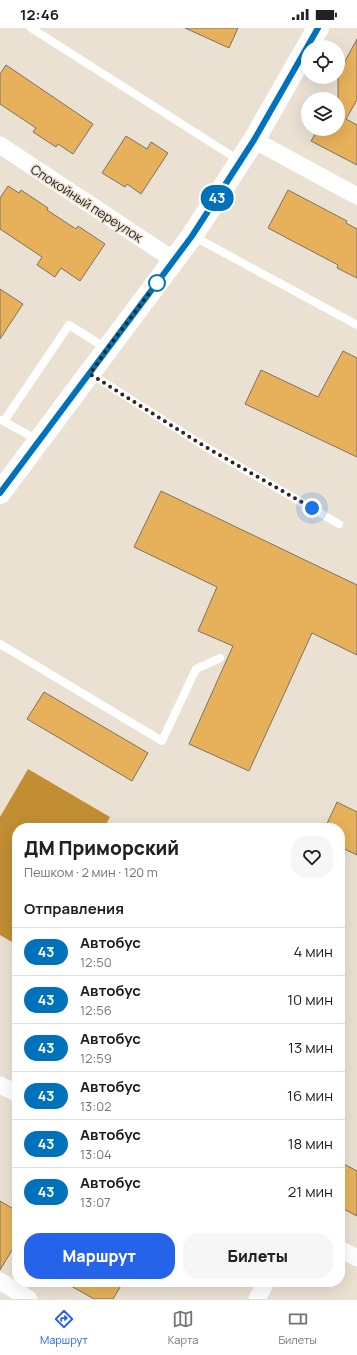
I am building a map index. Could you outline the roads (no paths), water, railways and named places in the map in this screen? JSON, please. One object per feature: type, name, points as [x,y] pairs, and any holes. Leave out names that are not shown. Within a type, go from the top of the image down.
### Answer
[{"type":"main road","points":[[0,493],[192,236],[254,140],[318,28]]},
{"type":"street","points":[[254,140],[357,196]]},
{"type":"street","name":"Спокойный переулок","points":[[0,145],[174,260]]},
{"type":"street","points":[[0,1085],[12,1091]]},
{"type":"street","points":[[345,1252],[357,1258]]},
{"type":"street","points":[[0,1281],[29,1299]]},
{"type":"street","points":[[257,1299],[263,1287]]},
{"type":"lane","points":[[32,28],[241,161]]},
{"type":"lane","points":[[192,236],[357,325]]},
{"type":"lane","points":[[39,440],[2,420],[69,325],[107,349]]},
{"type":"lane","points":[[90,374],[204,446],[339,524]]},
{"type":"lane","points":[[0,644],[162,741],[196,669],[220,658]]}]
